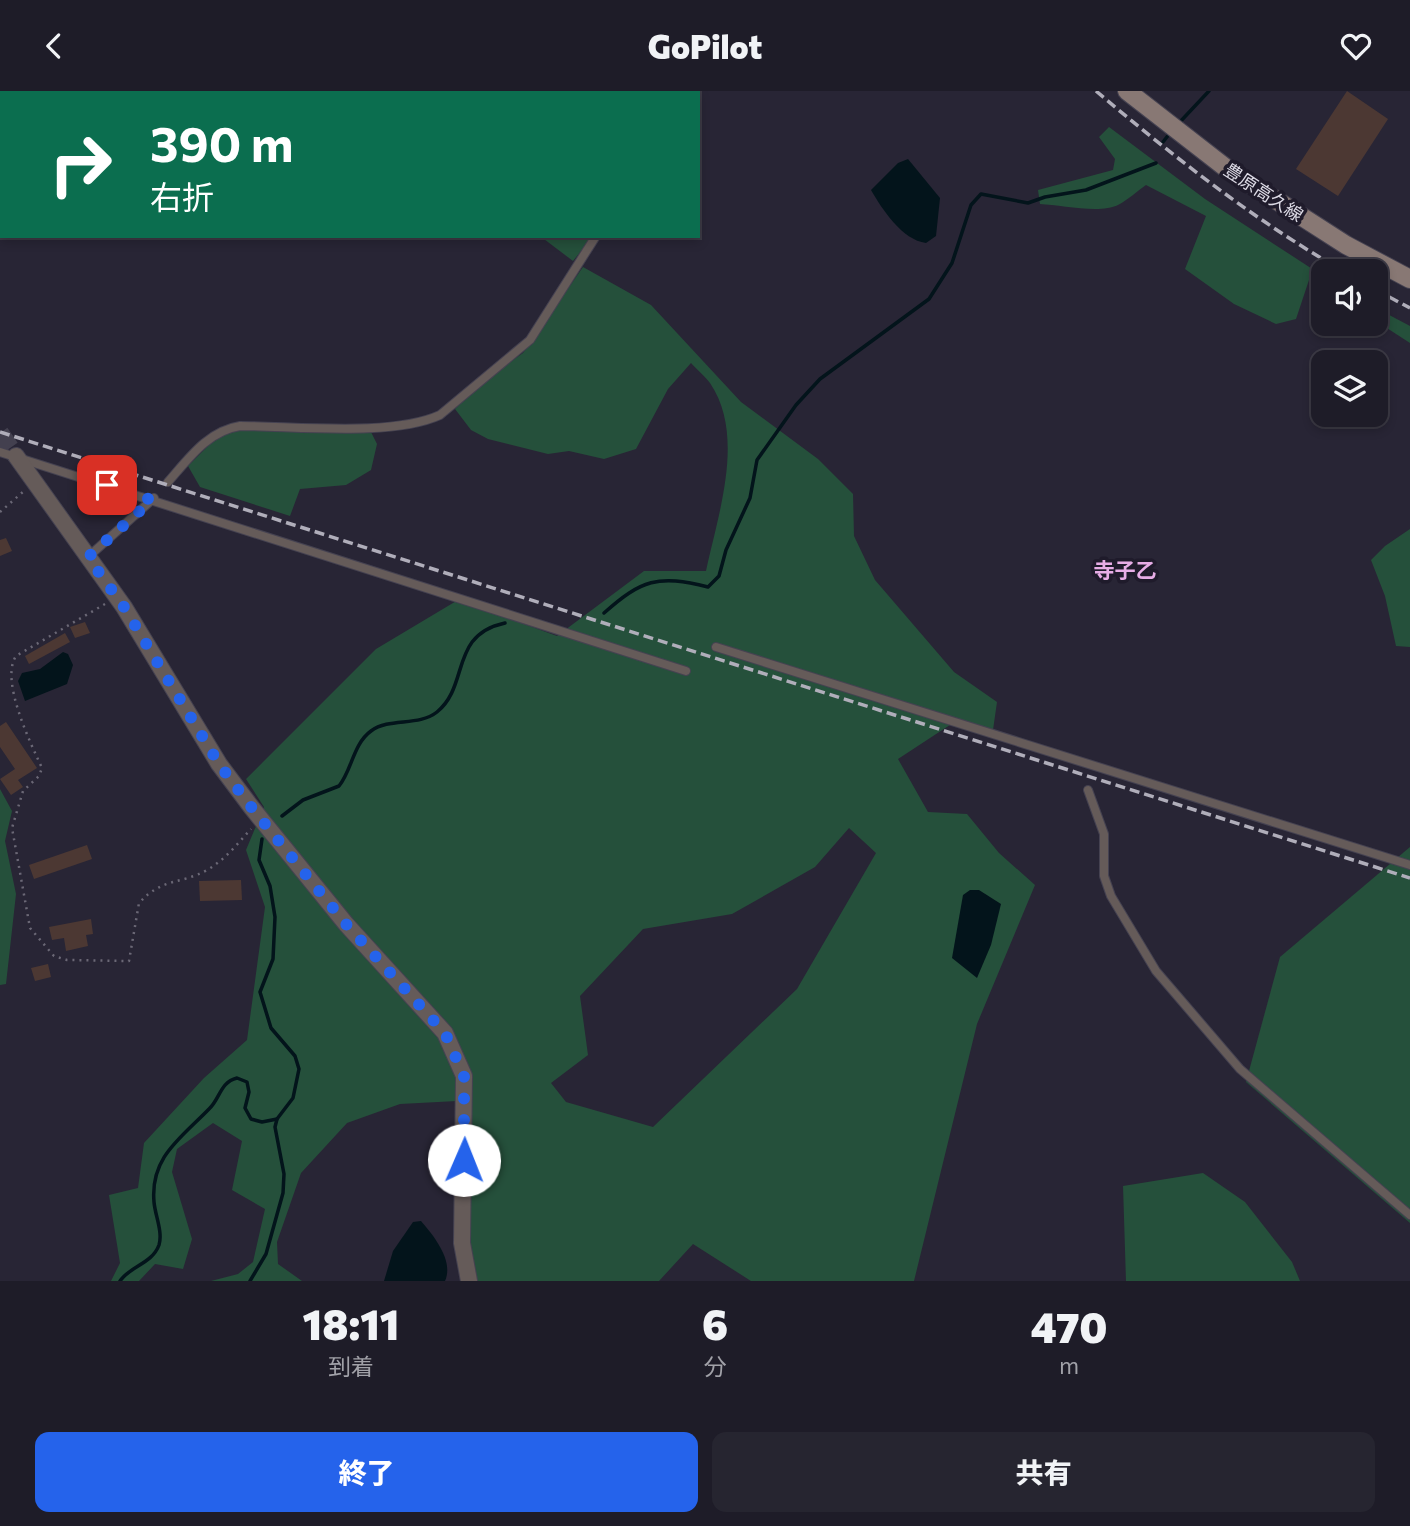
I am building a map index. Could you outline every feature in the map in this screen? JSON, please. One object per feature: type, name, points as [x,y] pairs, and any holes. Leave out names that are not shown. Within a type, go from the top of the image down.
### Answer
[{"type":"main road","name":"豊原高久線","points":[[1127,91],[1226,168],[1346,245],[1410,279]]},
{"type":"street","points":[[8,454],[34,483],[117,597],[219,764],[346,924],[445,1033],[464,1076],[462,1244],[469,1281]]},
{"type":"lane","points":[[168,482],[200,447],[224,429],[240,426],[368,427],[425,421],[440,415],[530,340],[595,238]]},
{"type":"lane","points":[[8,454],[154,498],[686,671]]},
{"type":"lane","points":[[88,557],[154,498]]},
{"type":"lane","points":[[716,647],[1081,767],[1410,865]]},
{"type":"lane","points":[[1088,790],[1104,834],[1104,876],[1111,896],[1156,971],[1222,1049],[1262,1091],[1410,1215]]},
{"type":"path","points":[[0,512],[34,483]]},
{"type":"path","points":[[117,597],[16,656],[10,665],[11,685],[42,768],[39,776],[23,792],[12,828],[30,928],[54,956],[67,960],[129,961],[139,902],[161,884],[204,872],[219,862],[261,819]]},
{"type":"green space","points":[[1109,127],[1205,199],[1311,268],[1311,281],[1309,280],[1296,319],[1276,324],[1234,304],[1185,269],[1206,216],[1146,185],[1122,203],[1110,208],[1040,204],[1038,190],[1113,170],[1115,159],[1099,137]]},
{"type":"green space","points":[[543,238],[591,238],[573,261]]},
{"type":"green space","points":[[583,267],[651,305],[741,402],[818,459],[853,494],[854,536],[875,580],[954,672],[997,702],[993,730],[959,719],[898,759],[928,812],[967,814],[999,853],[1035,885],[977,1024],[914,1281],[751,1281],[693,1244],[659,1281],[464,1281],[457,1101],[400,1104],[347,1123],[301,1173],[277,1242],[278,1264],[302,1281],[211,1281],[238,1274],[253,1262],[265,1209],[232,1190],[242,1141],[213,1123],[177,1149],[172,1172],[192,1239],[183,1269],[155,1264],[139,1281],[111,1281],[120,1263],[109,1195],[138,1188],[144,1143],[204,1078],[247,1040],[265,907],[246,850],[264,807],[246,779],[376,649],[458,600],[557,636],[644,571],[706,571],[722,500],[728,451],[721,404],[708,380],[691,363],[668,389],[636,449],[604,459],[569,451],[548,454],[488,439],[471,430],[455,409],[479,384],[523,353]],"holes":[[[849,828],[876,853],[797,989],[653,1127],[566,1102],[551,1083],[588,1055],[580,996],[643,929],[732,914],[815,867]]]},
{"type":"green space","points":[[1388,314],[1410,326],[1410,343],[1388,329]]},
{"type":"green space","points":[[242,429],[370,430],[377,444],[371,470],[346,485],[300,489],[290,516],[200,487],[188,466],[217,437]]},
{"type":"green space","points":[[1410,529],[1410,647],[1396,646],[1385,596],[1371,560],[1385,546]]},
{"type":"green space","points":[[0,789],[12,811],[5,841],[16,894],[6,984],[0,985]]},
{"type":"green space","points":[[1410,847],[1410,1223],[1246,1082],[1280,957]]},
{"type":"green space","points":[[1203,1173],[1245,1202],[1292,1262],[1300,1281],[1126,1281],[1123,1186]]},
{"type":"shaded area","points":[[908,159],[940,198],[936,236],[926,243],[917,241],[901,230],[871,190],[898,163]]},
{"type":"shaded area","points":[[63,652],[68,654],[73,665],[67,684],[25,701],[18,681],[22,673],[40,669]]},
{"type":"shaded area","points":[[970,890],[979,890],[1001,904],[991,945],[977,978],[952,958],[963,895]]},
{"type":"shaded area","points":[[421,1221],[437,1241],[445,1257],[445,1281],[384,1281],[393,1251],[413,1222]]},
{"type":"building","points":[[1347,91],[1388,119],[1338,196],[1296,169]]},
{"type":"building","points":[[6,538],[12,551],[0,556],[0,540]]},
{"type":"building","points":[[85,622],[90,633],[75,638],[70,627]]},
{"type":"building","points":[[65,633],[70,642],[29,664],[25,656]]},
{"type":"building","points":[[6,722],[37,768],[18,780],[23,787],[11,795],[0,779],[15,769],[0,747],[0,726]]},
{"type":"building","points":[[87,845],[92,859],[34,879],[29,865]]},
{"type":"building","points":[[241,880],[242,900],[200,901],[199,881]]},
{"type":"building","points":[[91,919],[93,934],[86,935],[88,946],[66,951],[64,938],[52,940],[49,927]]},
{"type":"building","points":[[48,964],[51,977],[35,981],[31,968]]},
{"type":"waterway","points":[[1178,124],[1209,91]]},
{"type":"waterway","points":[[1163,142],[1170,133]]},
{"type":"waterway","points":[[604,613],[629,593],[651,583],[676,581],[708,587],[719,576],[726,550],[750,498],[757,460],[796,405],[820,379],[929,299],[952,263],[971,205],[981,194],[1028,203],[1045,197],[1086,190],[1156,163]]},
{"type":"waterway","points":[[282,816],[303,800],[339,786],[360,743],[371,731],[387,724],[429,717],[437,712],[454,688],[462,662],[475,638],[487,629],[505,623]]},
{"type":"waterway","points":[[250,1281],[266,1254],[283,1193],[284,1174],[275,1127],[277,1119],[293,1098],[299,1069],[295,1056],[271,1028],[260,992],[273,959],[275,917],[270,886],[259,860],[262,839]]},
{"type":"waterway","points":[[120,1281],[151,1257],[159,1245],[154,1186],[162,1160],[178,1139],[213,1105],[227,1083],[237,1078],[247,1082],[249,1092],[245,1108],[251,1119],[262,1122],[277,1119]]},
{"type":"tunnel","points":[[0,433],[16,456]]},
{"type":"railway","points":[[1096,91],[1215,187],[1323,259]]},
{"type":"railway","points":[[1388,296],[1410,308]]},
{"type":"railway","points":[[0,432],[1410,878]]},
{"type":"district","name":"寺子乙","points":[[1125,569]]},
{"type":"route","points":[[107,485],[152,500],[88,557],[124,607],[219,764],[252,808],[346,924],[445,1033],[464,1076],[464,1160]]}]
